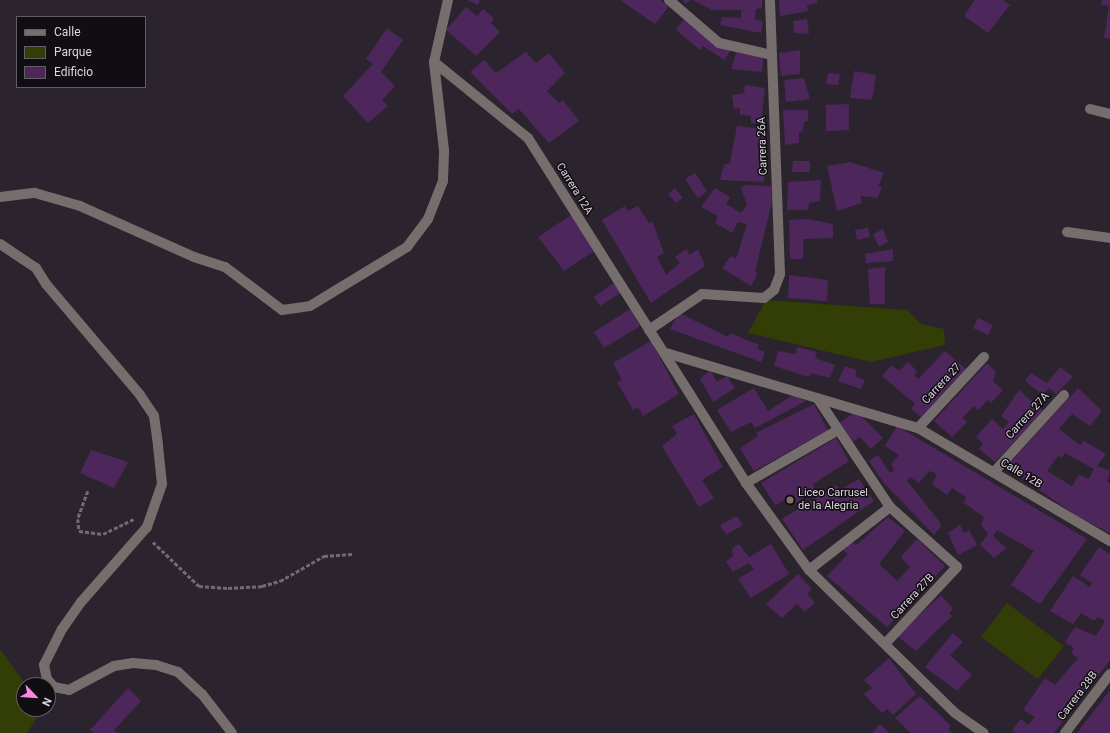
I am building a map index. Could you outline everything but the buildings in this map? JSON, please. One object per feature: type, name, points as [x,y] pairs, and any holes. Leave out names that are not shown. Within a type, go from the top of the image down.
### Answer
[{"type":"street","points":[[0,197],[35,193],[80,206],[194,257],[225,267],[282,310],[310,306],[407,248],[428,218],[443,181],[444,150],[434,62],[448,0]]},
{"type":"street","points":[[669,0],[719,42],[772,55]]},
{"type":"street","name":"Carrera 26A","points":[[650,330],[702,294],[764,298],[774,290],[780,274],[770,0]]},
{"type":"street","name":"Carrera 12A","points":[[434,62],[528,138],[666,353],[746,483],[809,570],[886,643],[954,713],[984,733]]},
{"type":"street","points":[[1090,109],[1110,114]]},
{"type":"street","points":[[1067,232],[1110,238]]},
{"type":"street","points":[[0,244],[36,268],[154,416],[162,484],[156,505],[147,527],[80,602],[62,629],[44,665],[47,679],[54,687],[69,690],[114,666],[156,665],[178,672],[202,694],[232,733]]},
{"type":"street","name":"Calle 12B","points":[[666,353],[918,428],[1110,541]]},
{"type":"street","name":"Carrera 27","points":[[918,428],[984,357]]},
{"type":"street","name":"Carrera 27A","points":[[994,472],[1064,395]]},
{"type":"street","points":[[809,570],[890,506],[818,399]]},
{"type":"street","points":[[746,483],[838,430]]},
{"type":"street","name":"Carrera 27B","points":[[886,643],[957,567],[890,506]]},
{"type":"street","name":"Carrera 28B","points":[[1065,733],[1110,674]]},
{"type":"path","points":[[88,491],[78,519],[79,531],[103,534],[156,505]]},
{"type":"path","points":[[147,527],[152,541],[199,586],[248,589],[280,581],[324,556],[352,554]]},
{"type":"green space","points":[[766,300],[907,310],[921,324],[944,329],[945,345],[871,362],[748,333]]},
{"type":"green space","points":[[1007,603],[1064,646],[1038,679],[981,637]]},
{"type":"green space","points":[[0,649],[20,677],[16,677],[16,717],[36,717],[36,719],[27,733],[0,733]]},
{"type":"place","name":"Liceo Carrusel de la Alegria","points":[[790,500]]}]
